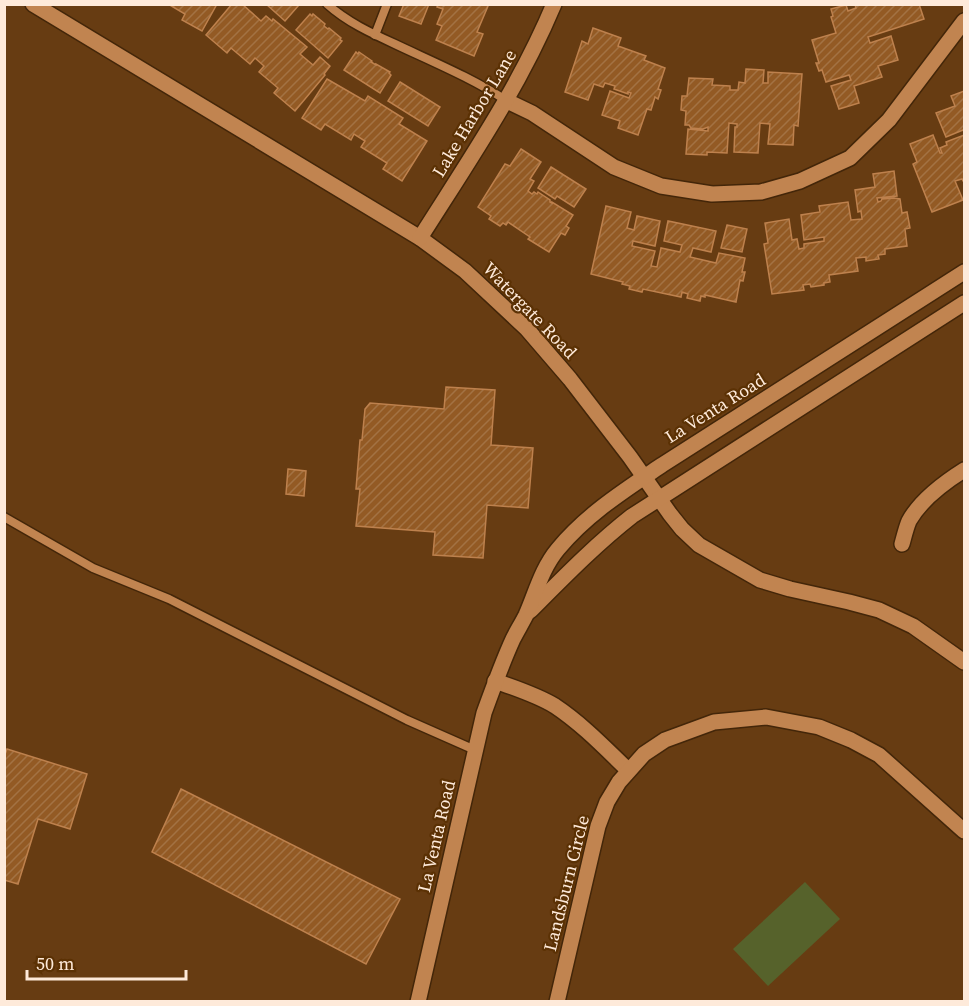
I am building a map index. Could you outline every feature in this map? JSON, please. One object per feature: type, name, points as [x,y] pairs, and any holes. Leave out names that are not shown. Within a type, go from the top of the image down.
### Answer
[{"type":"street","name":"Watergate Road","points":[[33,4],[420,238],[465,271],[526,329],[570,379],[682,529],[699,545],[760,580],[879,610],[913,626],[964,662]]},
{"type":"street","name":"Lake Harbor Lane","points":[[420,238],[507,101],[539,40],[554,4]]},
{"type":"street","points":[[507,101],[532,113],[614,167],[661,186],[712,194],[760,192],[800,181],[850,158],[889,120],[964,21]]},
{"type":"street","name":"La Venta Road","points":[[418,1002],[484,712],[495,681],[546,566],[558,549],[613,498],[964,272]]},
{"type":"street","name":"La Venta Road","points":[[526,615],[613,531],[632,516],[964,303]]},
{"type":"street","points":[[902,544],[909,522],[920,505],[962,476]]},
{"type":"street","points":[[495,681],[552,705],[570,717],[628,770]]},
{"type":"street","name":"Landsburn Circle","points":[[557,1002],[598,826],[607,802],[628,770],[644,754],[665,740],[714,722],[766,717],[819,727],[852,740],[879,755],[961,822]]},
{"type":"lane","points":[[327,4],[342,18],[487,88],[507,101]]},
{"type":"lane","points":[[375,35],[387,4]]},
{"type":"lane","points":[[4,517],[93,568],[169,599],[407,720],[475,750]]},
{"type":"green space","points":[[805,882],[840,919],[768,986],[733,949]]},
{"type":"building","points":[[168,4],[217,4],[202,31],[182,20],[185,14]]},
{"type":"building","points":[[232,4],[242,4],[261,21],[266,16],[272,21],[273,19],[307,47],[300,54],[313,65],[320,57],[330,66],[295,111],[274,93],[278,88],[259,72],[264,66],[255,58],[250,64],[231,48],[227,53],[206,35]]},
{"type":"building","points":[[266,4],[299,4],[299,5],[285,21]]},
{"type":"building","points":[[404,4],[429,4],[421,24],[399,16]]},
{"type":"building","points":[[438,4],[484,4],[488,6],[477,32],[483,34],[474,56],[436,40],[442,26],[437,24],[443,9],[437,7]]},
{"type":"building","points":[[855,4],[919,4],[924,19],[868,37],[870,43],[891,36],[898,60],[878,66],[882,77],[854,86],[859,103],[839,109],[831,86],[851,80],[849,75],[826,82],[822,70],[819,71],[816,63],[819,63],[812,40],[836,33],[831,9],[846,5],[848,11],[856,8]]},
{"type":"building","points":[[310,14],[312,16],[313,14],[325,24],[324,26],[341,38],[342,41],[328,58],[296,30]]},
{"type":"building","points":[[593,28],[621,38],[618,46],[646,56],[644,60],[665,68],[658,89],[661,90],[658,99],[655,97],[651,110],[647,109],[638,135],[618,128],[620,121],[602,115],[610,91],[629,98],[631,93],[614,89],[615,86],[605,83],[603,87],[594,84],[588,100],[565,92],[582,41],[588,44]]},
{"type":"building","points":[[356,52],[390,72],[391,75],[380,93],[344,70]]},
{"type":"building","points":[[746,69],[764,70],[763,83],[768,83],[768,72],[802,74],[798,126],[794,125],[793,145],[768,144],[770,124],[760,123],[758,153],[734,152],[737,124],[729,123],[727,153],[686,154],[688,129],[708,131],[708,127],[691,128],[685,125],[686,111],[681,110],[682,96],[687,96],[689,78],[713,79],[712,85],[730,86],[730,90],[738,90],[739,82],[745,83]]},
{"type":"building","points":[[327,79],[365,101],[368,96],[403,118],[399,124],[427,141],[402,181],[383,169],[387,163],[361,147],[365,141],[354,134],[351,140],[325,124],[321,130],[302,118]]},
{"type":"building","points":[[400,82],[440,107],[428,126],[388,101]]},
{"type":"building","points":[[964,91],[964,132],[963,130],[946,137],[936,113],[955,106],[951,96]]},
{"type":"building","points":[[933,135],[942,153],[940,148],[947,145],[946,142],[964,135],[964,181],[962,179],[955,181],[963,200],[932,212],[913,164],[917,162],[910,144]]},
{"type":"building","points":[[521,149],[541,162],[530,179],[534,181],[528,191],[532,194],[538,192],[573,215],[566,226],[569,228],[565,235],[561,233],[549,252],[528,239],[530,237],[508,222],[500,226],[489,219],[491,216],[478,207],[505,164],[510,166]]},
{"type":"building","points":[[551,167],[586,189],[574,207],[538,188]]},
{"type":"building","points":[[894,171],[897,196],[877,198],[878,202],[882,199],[900,199],[902,213],[907,212],[910,228],[905,229],[907,246],[885,249],[885,254],[878,255],[879,259],[866,261],[866,257],[856,258],[858,271],[829,275],[830,282],[824,285],[811,287],[810,284],[803,285],[804,290],[772,294],[764,244],[768,243],[765,223],[789,219],[792,240],[797,239],[799,249],[804,248],[804,244],[824,241],[824,237],[804,240],[801,215],[820,212],[819,206],[848,202],[851,220],[862,219],[861,211],[858,212],[855,190],[875,187],[873,174]]},
{"type":"building","points":[[606,206],[631,212],[627,228],[634,230],[637,216],[660,221],[655,246],[633,241],[632,246],[655,251],[651,266],[657,267],[661,248],[680,252],[682,245],[664,241],[668,221],[716,231],[711,252],[693,248],[690,257],[716,263],[719,253],[745,258],[742,272],[745,272],[743,281],[740,280],[736,302],[705,295],[705,297],[701,296],[700,301],[687,298],[688,294],[682,292],[681,297],[643,289],[642,292],[629,289],[630,286],[622,284],[623,282],[591,274]]},
{"type":"building","points":[[727,225],[747,229],[742,252],[721,248]]},
{"type":"building","points":[[446,387],[495,390],[491,445],[533,448],[528,508],[487,505],[483,558],[433,555],[435,532],[356,526],[360,489],[356,489],[365,409],[370,403],[444,409]]},
{"type":"building","points":[[288,469],[306,471],[304,496],[286,494]]},
{"type":"building","points":[[7,749],[87,774],[70,829],[38,819],[18,884],[4,880],[4,757]]},
{"type":"building","points":[[181,789],[400,899],[366,964],[152,852]]}]
